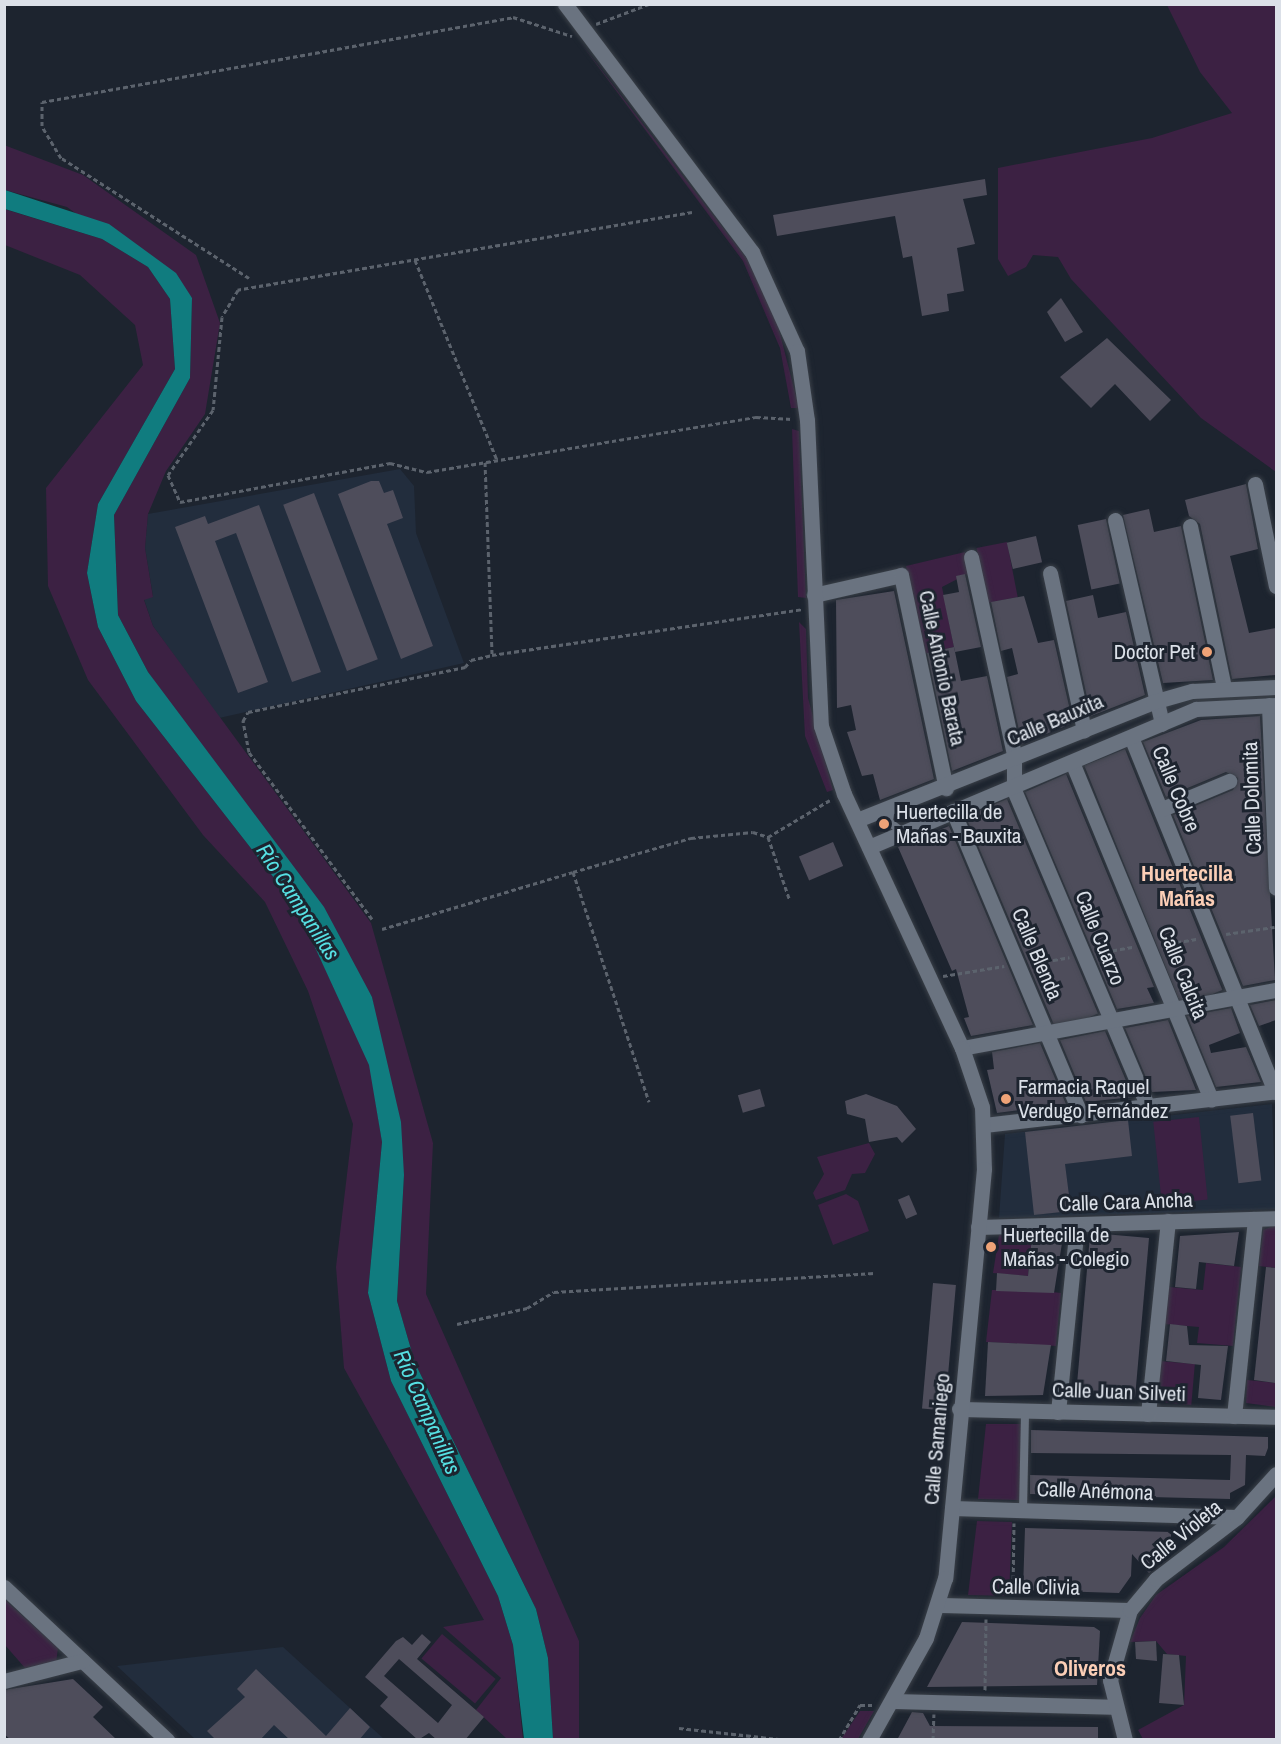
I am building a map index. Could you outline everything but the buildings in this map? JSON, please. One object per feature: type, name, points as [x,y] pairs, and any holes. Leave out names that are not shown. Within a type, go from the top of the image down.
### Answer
[{"type":"street","name":"Calle Samaniego","points":[[565,4],[752,252],[797,351],[807,420],[821,726],[856,820],[962,1048],[984,1125],[978,1227],[959,1409],[952,1508],[940,1605],[892,1701],[869,1740]]},
{"type":"street","points":[[1255,484],[1276,586]]},
{"type":"street","points":[[1115,520],[1153,702],[1162,724]]},
{"type":"street","points":[[1190,526],[1224,687]]},
{"type":"street","points":[[971,557],[1014,760],[1014,784]]},
{"type":"street","points":[[1050,573],[1084,730]]},
{"type":"street","name":"Calle Antonio Barata","points":[[814,595],[901,575],[946,788]]},
{"type":"street","name":"Calle Bauxita","points":[[856,820],[946,788],[1153,702],[1224,687],[1276,687]]},
{"type":"street","name":"Calle Bauxita","points":[[869,847],[1196,709],[1273,705]]},
{"type":"street","name":"Calle Dolomita","points":[[1273,705],[1276,888]]},
{"type":"street","name":"Calle Cobre","points":[[1131,737],[1276,1092]]},
{"type":"street","name":"Calle Calcita","points":[[1072,762],[1176,1009],[1211,1100]]},
{"type":"street","points":[[1162,809],[1230,781]]},
{"type":"street","name":"Calle Cuarzo","points":[[1014,784],[1148,1107]]},
{"type":"street","name":"Calle Blenda","points":[[952,811],[1049,1032],[1081,1115]]},
{"type":"street","points":[[962,1048],[1276,990]]},
{"type":"street","points":[[984,1125],[1276,1092]]},
{"type":"street","name":"Calle Cara Ancha","points":[[978,1227],[1276,1218]]},
{"type":"street","points":[[1234,1416],[1255,1219]]},
{"type":"street","points":[[1148,1414],[1168,1221]]},
{"type":"street","points":[[1058,1412],[1077,1225]]},
{"type":"street","name":"Calle Juan Silveti","points":[[959,1409],[1276,1417]]},
{"type":"street","name":"Calle Violeta","points":[[1125,1740],[1114,1707],[1114,1654],[1130,1610],[1156,1579],[1237,1516],[1276,1474]]},
{"type":"street","name":"Calle Anémona","points":[[952,1508],[1237,1516]]},
{"type":"street","points":[[4,1587],[167,1740]]},
{"type":"street","name":"Calle Clivia","points":[[940,1605],[1130,1610]]},
{"type":"street","points":[[4,1681],[82,1661]]},
{"type":"street","points":[[892,1701],[1114,1707]]},
{"type":"lane","points":[[891,807],[889,822],[904,832]]},
{"type":"lane","points":[[1019,1510],[1025,1411]]},
{"type":"path","points":[[599,22],[649,4]]},
{"type":"path","points":[[249,278],[61,158],[42,126],[42,102],[513,17],[571,37]]},
{"type":"path","points":[[692,212],[238,290],[222,317],[213,410],[168,475],[180,502],[390,463],[427,472],[756,417],[807,420]]},
{"type":"path","points":[[416,261],[497,460]]},
{"type":"path","points":[[485,462],[492,655]]},
{"type":"path","points":[[372,919],[249,752],[243,721],[248,712],[465,667],[471,660],[492,655],[790,610]]},
{"type":"path","points":[[382,929],[691,838],[753,832],[768,837],[831,800]]},
{"type":"path","points":[[768,837],[789,898]]},
{"type":"path","points":[[573,872],[649,1102]]},
{"type":"path","points":[[1218,936],[1274,927]]},
{"type":"path","points":[[1155,946],[1200,939]]},
{"type":"path","points":[[1088,954],[1136,947]]},
{"type":"path","points":[[1023,966],[1079,955]]},
{"type":"path","points":[[940,969],[943,977],[1015,964]]},
{"type":"path","points":[[457,1324],[527,1308],[554,1292],[874,1274]]},
{"type":"path","points":[[1013,1608],[1019,1510]]},
{"type":"path","points":[[984,1704],[987,1608]]},
{"type":"path","points":[[933,1740],[934,1702]]},
{"type":"path","points":[[839,1740],[860,1705]]},
{"type":"path","points":[[679,1728],[788,1740]]},
{"type":"shaded area","points":[[1167,5],[1276,5],[1276,472],[1201,418],[1071,279],[1058,257],[1033,255],[1026,267],[1008,276],[998,259],[998,168],[1152,138],[1232,113],[1200,72]]},
{"type":"shaded area","points":[[579,41],[747,259],[777,322],[799,408],[791,408],[780,348],[743,261]]},
{"type":"shaded area","points":[[4,145],[83,175],[196,255],[220,323],[205,414],[166,471],[148,514],[145,548],[153,597],[144,600],[153,626],[371,923],[433,1143],[426,1294],[579,1641],[579,1739],[553,1739],[548,1658],[536,1609],[415,1363],[397,1301],[404,1175],[372,997],[148,672],[118,615],[114,515],[190,378],[192,298],[67,207],[5,190]]},
{"type":"shaded area","points":[[4,209],[102,239],[148,267],[170,299],[175,369],[98,504],[87,573],[98,627],[136,701],[296,906],[370,1065],[382,1142],[368,1293],[391,1381],[498,1596],[513,1645],[523,1739],[507,1739],[476,1710],[501,1678],[443,1627],[484,1620],[344,1368],[336,1267],[353,1124],[308,991],[265,902],[203,835],[88,680],[48,586],[46,488],[143,365],[135,325],[80,275],[5,245]]},
{"type":"shaded area","points":[[792,429],[799,431],[806,598],[798,597]]},
{"type":"shaded area","points":[[400,469],[414,486],[416,533],[464,663],[219,718],[153,626],[144,599],[153,596],[145,548],[148,514]]},
{"type":"shaded area","points":[[1007,542],[1018,597],[987,603],[977,548]]},
{"type":"shaded area","points":[[965,552],[969,573],[942,587],[954,647],[924,654],[906,566]]},
{"type":"shaded area","points":[[799,622],[806,629],[808,698],[833,790],[827,792],[805,736]]},
{"type":"shaded area","points":[[1272,1104],[1276,1209],[999,1218],[1005,1134]]},
{"type":"shaded area","points":[[1199,1117],[1208,1200],[1162,1204],[1153,1122]]},
{"type":"shaded area","points":[[869,1143],[875,1154],[865,1173],[852,1174],[845,1190],[816,1200],[813,1193],[824,1174],[817,1157]]},
{"type":"shaded area","points":[[846,1194],[858,1201],[869,1231],[833,1245],[818,1205]]},
{"type":"shaded area","points":[[1276,1225],[1276,1268],[1259,1266],[1263,1230]]},
{"type":"shaded area","points":[[1032,1234],[1028,1276],[993,1273],[999,1235]]},
{"type":"shaded area","points":[[1206,1263],[1241,1267],[1233,1346],[1197,1343],[1199,1327],[1164,1324],[1169,1287],[1203,1290]]},
{"type":"shaded area","points":[[1027,1289],[1061,1293],[1056,1346],[986,1342],[992,1290]]},
{"type":"shaded area","points":[[1160,1361],[1195,1364],[1191,1405],[1156,1402]]},
{"type":"shaded area","points":[[1247,1380],[1276,1383],[1276,1407],[1246,1403]]},
{"type":"shaded area","points":[[986,1424],[1022,1424],[1020,1500],[978,1499]]},
{"type":"shaded area","points":[[1276,1496],[1276,1739],[1143,1739],[1138,1730],[1184,1705],[1186,1656],[1167,1654],[1156,1641],[1130,1642],[1140,1618],[1156,1595],[1224,1547]]},
{"type":"shaded area","points":[[977,1521],[1012,1522],[1009,1596],[968,1595]]},
{"type":"shaded area","points":[[4,1599],[58,1648],[56,1663],[25,1668],[5,1645]]},
{"type":"shaded area","points":[[442,1634],[496,1679],[475,1704],[421,1659]]},
{"type":"shaded area","points":[[283,1647],[384,1739],[195,1739],[117,1666]]},
{"type":"shaded area","points":[[860,1711],[874,1711],[858,1739],[841,1739]]},
{"type":"water","name":"Río Campanillas","points":[[5,190],[109,224],[176,273],[192,298],[190,378],[114,515],[118,615],[148,672],[324,907],[372,997],[401,1122],[404,1175],[397,1301],[415,1363],[536,1609],[548,1658],[553,1739],[524,1739],[513,1645],[498,1596],[391,1381],[368,1293],[382,1142],[369,1065],[296,906],[136,701],[98,627],[87,573],[98,504],[175,369],[170,299],[148,267],[102,239],[5,209]]},
{"type":"place","name":"Doctor Pet","points":[[1207,652]]},
{"type":"place","name":"Huertecilla de Mañas - Bauxita","points":[[884,824]]},
{"type":"place","name":"Farmacia Raquel Verdugo Fernández","points":[[1006,1099]]},
{"type":"place","name":"Huertecilla de Mañas - Colegio","points":[[991,1247]]},
{"type":"district","name":"Huertecilla Mañas","points":[[1187,886]]},
{"type":"district","name":"Oliveros","points":[[1090,1669]]}]
